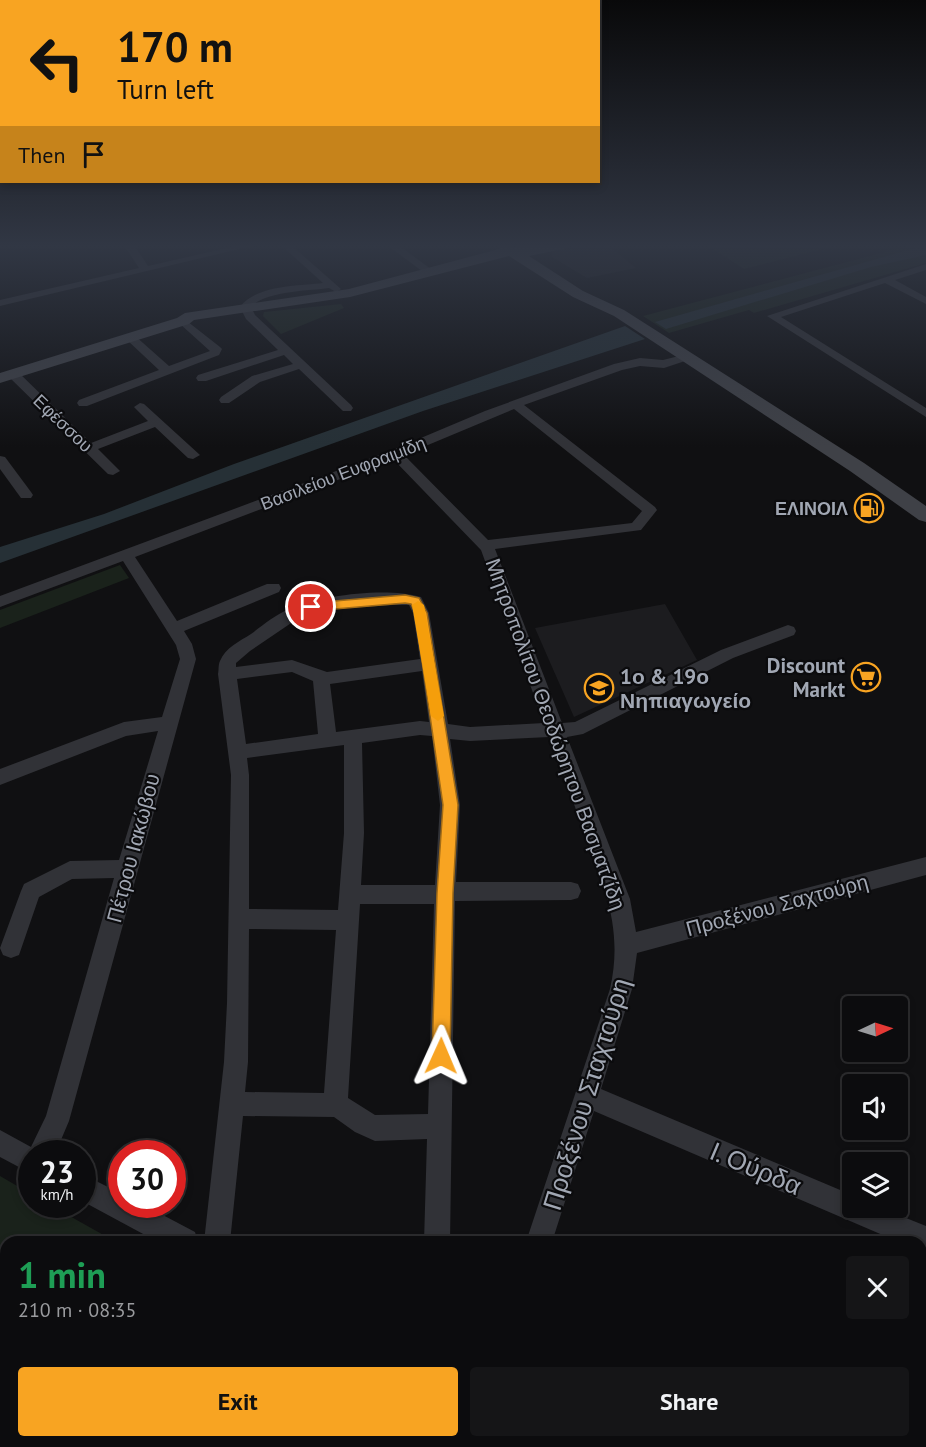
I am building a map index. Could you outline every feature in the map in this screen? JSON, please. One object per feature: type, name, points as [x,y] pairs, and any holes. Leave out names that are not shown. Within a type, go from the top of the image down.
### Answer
[{"type":"main road","points":[[7,376],[183,321],[190,316],[211,313]]},
{"type":"main road","points":[[618,313],[857,467],[926,516]]},
{"type":"street","points":[[248,313],[347,408]]},
{"type":"street","points":[[780,313],[772,315],[926,413]]},
{"type":"street","points":[[83,403],[215,353],[216,349],[183,321]]},
{"type":"street","points":[[130,337],[167,371]]},
{"type":"street","points":[[202,378],[286,351]]},
{"type":"street","name":"Βασιλείου Ευφραιμίδη","points":[[0,602],[395,454],[516,405],[629,364],[640,362],[664,364],[680,352]]},
{"type":"street","points":[[225,400],[250,382],[301,365]]},
{"type":"street","name":"Εφέσσου","points":[[7,376],[113,471]]},
{"type":"street","points":[[912,405],[926,400]]},
{"type":"street","points":[[485,545],[636,527],[650,510],[516,405]]},
{"type":"street","points":[[140,407],[193,455]]},
{"type":"street","points":[[89,448],[157,422]]},
{"type":"street","name":"Μητροπολίτου Θεοδώρητου Βασματζίδη","points":[[395,454],[485,545],[619,899],[628,945]]},
{"type":"street","points":[[0,460],[26,495]]},
{"type":"street","name":"Πέτρου Ιακώβου","points":[[48,1140],[66,1094],[127,869],[188,659],[187,651],[175,628],[126,554]]},
{"type":"street","points":[[175,628],[273,588]]},
{"type":"street","points":[[228,666],[287,617],[303,609],[330,604],[405,599],[415,601],[420,609],[450,805],[445,893],[437,1236]]},
{"type":"street","points":[[239,752],[414,729],[440,729],[470,734],[524,730],[556,732],[583,727],[727,654],[788,631]]},
{"type":"street","points":[[228,666],[292,666],[321,678],[429,664]]},
{"type":"street","points":[[218,1236],[236,1062],[239,752],[228,666]]},
{"type":"street","points":[[321,678],[328,740]]},
{"type":"street","points":[[0,777],[124,729],[168,723]]},
{"type":"street","points":[[335,1105],[355,811],[352,736]]},
{"type":"street","name":"Προξένου Σαχτούρη","points":[[628,945],[926,866]]},
{"type":"street","points":[[10,948],[31,891],[70,870],[127,869]]},
{"type":"street","points":[[351,894],[422,896],[471,890],[571,891]]},
{"type":"street","points":[[238,919],[349,920]]},
{"type":"street","name":"Προξένου Σταχτούρη","points":[[541,1236],[621,989],[628,945]]},
{"type":"street","name":"Ι. Ούρδα","points":[[586,1095],[917,1236]]},
{"type":"street","points":[[231,1104],[335,1105],[347,1110],[363,1124],[375,1128],[440,1126]]},
{"type":"street","points":[[0,1143],[18,1153]]},
{"type":"street","points":[[96,1195],[173,1236]]},
{"type":"shaded area","points":[[264,313],[333,313],[281,334],[263,316]]},
{"type":"shaded area","points":[[656,313],[740,313],[669,333],[643,316]]},
{"type":"shaded area","points":[[688,313],[720,313],[666,329],[655,322]]},
{"type":"shaded area","points":[[625,326],[645,339],[423,411],[0,563],[0,547],[104,514],[234,464]]},
{"type":"shaded area","points":[[120,565],[129,578],[0,628],[0,610]]},
{"type":"shaded area","name":"1ο & 19ο Νηπιαγωγείο","points":[[665,604],[697,660],[574,717],[535,628]]},
{"type":"shaded area","points":[[0,1176],[18,1186],[18,1218],[73,1218],[105,1236],[0,1236]]},
{"type":"slow traffic","points":[[418,605],[438,716]]},
{"type":"place","name":"ΕΛΙΝΟΙΛ","points":[[869,508]]},
{"type":"place","name":"Discount Markt","points":[[866,677]]},
{"type":"place","name":"1ο & 19ο Νηπιαγωγείο","points":[[599,688]]},
{"type":"route","points":[[311,607],[411,599],[418,605],[421,613],[450,805],[445,893],[441,1056]]}]
